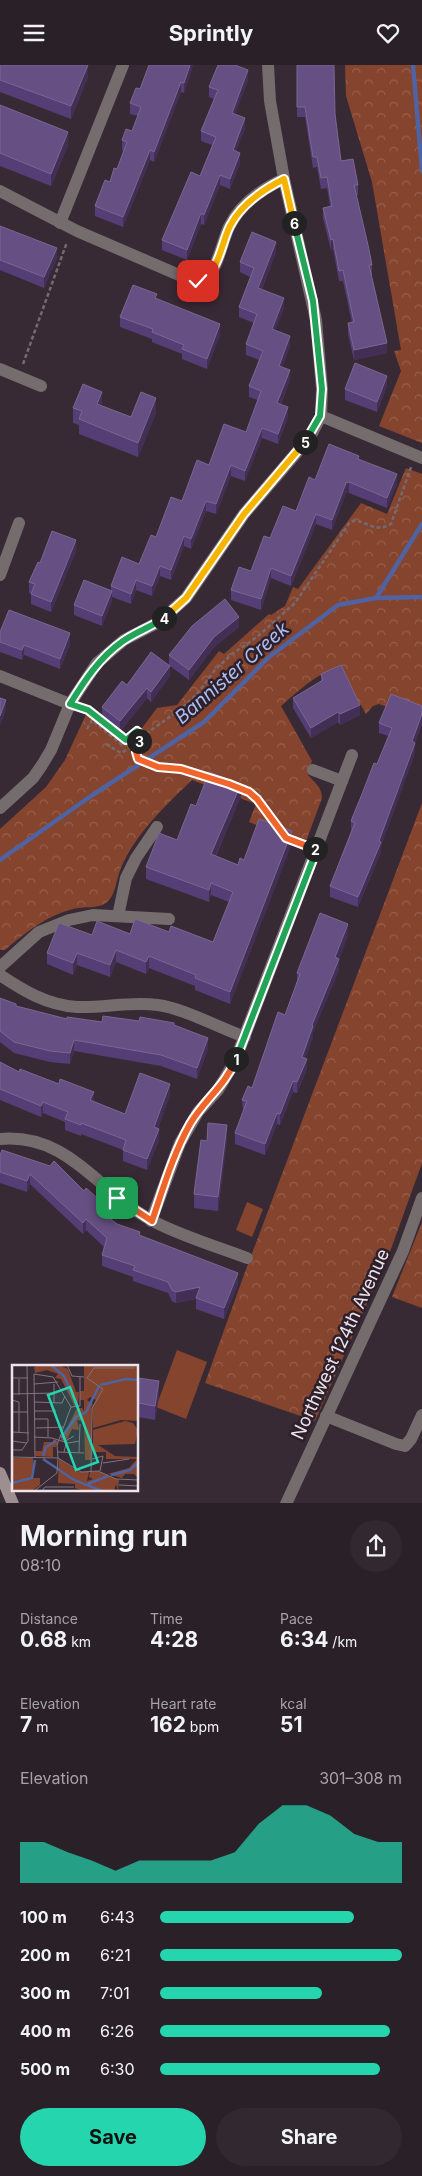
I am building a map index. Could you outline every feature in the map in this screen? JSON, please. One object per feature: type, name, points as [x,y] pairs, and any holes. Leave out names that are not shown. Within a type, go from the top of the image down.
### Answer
[{"type":"street","points":[[60,223],[123,65]]},
{"type":"street","points":[[0,808],[32,778],[42,765],[51,750],[70,704],[87,676],[109,651],[124,640],[159,621],[186,598],[244,514],[310,437],[320,416],[322,389],[313,301],[284,179],[270,101],[268,65]]},
{"type":"street","points":[[0,191],[72,229],[186,278],[198,281],[206,279],[214,268],[230,225],[248,203],[264,189],[284,179]]},
{"type":"street","points":[[0,369],[41,386]]},
{"type":"street","points":[[320,416],[422,458]]},
{"type":"street","points":[[0,575],[19,523]]},
{"type":"street","points":[[0,676],[70,704]]},
{"type":"street","points":[[152,1221],[180,1143],[198,1112],[229,1075],[352,755]]},
{"type":"street","points":[[313,770],[342,781]]},
{"type":"street","points":[[118,916],[126,878],[136,858],[157,827]]},
{"type":"street","points":[[0,967],[39,932],[69,920],[94,915],[169,919]]},
{"type":"street","points":[[0,975],[26,992],[50,1002],[77,1007],[144,1004],[166,1007],[245,1037]]},
{"type":"street","points":[[0,1139],[23,1139],[59,1150],[93,1175],[117,1198],[152,1221],[247,1258]]},
{"type":"street","name":"Northwest 124th Avenue","points":[[286,1503],[403,1251],[422,1198]]},
{"type":"street","points":[[326,1416],[405,1446],[412,1439],[422,1415]]},
{"type":"street","points":[[0,1473],[13,1503]]},
{"type":"path","points":[[18,377],[72,229]]},
{"type":"path","points":[[106,744],[121,753],[137,744],[143,736],[182,708],[197,694],[232,653],[257,637],[295,603],[350,522],[358,520],[374,528],[391,525],[409,472]]},
{"type":"path","points":[[70,704],[88,710],[126,740]]},
{"type":"path","points":[[87,729],[92,720],[122,745],[137,731],[143,736]]},
{"type":"path","points":[[137,744],[136,752],[138,759],[154,766],[181,769],[213,779]]},
{"type":"path","points":[[236,787],[249,792],[257,799],[280,830]]},
{"type":"path","points":[[286,838],[317,849]]},
{"type":"green space","points":[[345,65],[422,65],[422,443],[379,426],[401,371],[394,351],[401,350],[372,182],[346,96]]},
{"type":"green space","points":[[406,468],[422,474],[422,720],[379,704],[373,706],[366,714],[340,669],[317,677],[281,706],[312,761],[308,775],[318,785],[322,794],[305,844],[249,822],[256,804],[192,780],[152,821],[135,843],[121,868],[112,896],[106,903],[99,906],[77,908],[63,912],[45,920],[5,950],[0,950],[0,829],[46,787],[65,760],[89,708],[129,738],[142,728],[157,708],[177,705],[219,651],[224,654],[269,614],[271,615],[285,606],[293,587],[298,589],[361,503],[387,514]]},
{"type":"green space","points":[[422,803],[422,1163],[391,1249],[315,1421],[205,1383]]},
{"type":"green space","points":[[247,1202],[263,1209],[252,1237],[236,1230]]},
{"type":"green space","points":[[422,1222],[422,1308],[392,1297]]},
{"type":"green space","points":[[177,1350],[207,1362],[186,1419],[156,1407]]},
{"type":"building","points":[[0,65],[88,65],[71,106],[0,80]]},
{"type":"building","points":[[149,65],[190,65],[184,83],[181,82],[154,152],[150,150],[123,217],[95,206],[105,180],[110,182],[114,168],[117,169],[127,142],[122,140],[126,129],[132,131],[141,107],[130,103],[136,88],[140,89]]},
{"type":"building","points":[[218,65],[235,65],[248,70],[232,113],[245,118],[233,150],[240,153],[230,179],[220,175],[204,215],[201,213],[187,250],[162,240],[191,172],[200,176],[216,137],[201,131],[218,90],[209,87]]},
{"type":"building","points":[[297,65],[334,65],[335,114],[341,161],[353,159],[358,185],[354,185],[372,265],[369,265],[387,343],[354,350],[348,323],[354,322],[343,270],[339,271],[333,239],[331,240],[323,208],[332,206],[327,177],[321,178],[317,157],[313,157],[305,107],[297,107]]},
{"type":"building","points":[[0,105],[68,132],[51,174],[0,153]]},
{"type":"building","points":[[0,226],[57,248],[44,277],[0,260]]},
{"type":"building","points":[[252,232],[276,242],[258,288],[284,298],[272,329],[290,336],[279,366],[290,370],[277,403],[288,407],[278,434],[262,428],[245,471],[231,465],[216,504],[206,501],[191,539],[184,536],[171,570],[160,566],[152,586],[136,580],[131,594],[111,586],[122,557],[139,564],[151,535],[156,537],[171,497],[182,501],[197,460],[209,465],[224,424],[246,432],[261,391],[249,386],[263,351],[246,344],[257,314],[239,307],[254,268],[240,262]]},
{"type":"building","points":[[133,285],[157,294],[155,298],[220,324],[207,359],[182,349],[184,345],[152,332],[153,329],[120,317]]},
{"type":"building","points":[[355,363],[387,376],[377,402],[345,389]]},
{"type":"building","points":[[83,384],[102,392],[97,404],[131,417],[141,392],[156,398],[138,443],[79,419],[82,411],[73,408]]},
{"type":"building","points":[[329,444],[359,456],[358,459],[397,474],[387,498],[349,482],[346,483],[332,520],[316,514],[291,576],[271,568],[261,599],[231,590],[239,567],[251,571],[264,536],[270,538],[283,506],[296,511],[309,477],[315,480]]},
{"type":"building","points":[[52,531],[76,540],[51,602],[31,594],[35,584],[29,582],[38,562],[40,563]]},
{"type":"building","points":[[84,580],[112,591],[102,616],[74,605]]},
{"type":"building","points":[[225,599],[239,617],[214,637],[189,670],[169,655],[192,626]]},
{"type":"building","points":[[9,610],[70,633],[60,659],[24,645],[22,650],[0,642],[0,632]]},
{"type":"building","points":[[151,652],[170,666],[151,692],[147,688],[120,721],[102,707],[122,681],[127,685]]},
{"type":"building","points":[[341,665],[360,705],[340,714],[338,712],[311,728],[293,698],[323,680],[321,674]]},
{"type":"building","points":[[391,694],[422,706],[422,714],[412,741],[415,743],[379,841],[381,842],[358,897],[330,886],[355,823],[351,821],[374,763],[377,764],[392,728],[379,723]]},
{"type":"building","points":[[0,698],[6,700],[0,716]]},
{"type":"building","points":[[209,772],[241,784],[211,854],[238,865],[240,858],[244,860],[259,819],[292,831],[230,992],[195,978],[196,975],[149,956],[146,962],[116,950],[110,965],[77,953],[73,963],[47,953],[59,923],[92,935],[97,921],[130,934],[135,919],[169,932],[171,926],[213,942],[233,892],[211,883],[209,890],[146,867],[159,833],[177,840],[191,804],[196,806]]},
{"type":"building","points":[[320,913],[348,924],[335,957],[339,959],[312,1025],[302,1057],[307,1059],[297,1082],[293,1081],[280,1114],[277,1113],[265,1144],[235,1133],[247,1101],[242,1100],[248,1086],[252,1088],[278,1012],[285,1015],[300,974],[297,973]]},
{"type":"building","points":[[0,998],[16,1004],[16,1006],[67,1019],[67,1017],[102,1022],[103,1016],[139,1021],[140,1017],[174,1023],[174,1025],[208,1038],[197,1068],[161,1055],[74,1040],[70,1053],[50,1051],[14,1042],[0,1031]]},
{"type":"building","points":[[0,1062],[19,1072],[20,1069],[59,1084],[60,1079],[94,1092],[90,1100],[125,1114],[140,1073],[170,1084],[154,1127],[159,1129],[147,1159],[123,1150],[126,1140],[65,1119],[68,1112],[43,1102],[41,1106],[0,1089]]},
{"type":"building","points":[[208,1123],[227,1125],[218,1197],[194,1194],[201,1140],[207,1141]]},
{"type":"building","points":[[2,1150],[50,1166],[54,1161],[84,1191],[86,1188],[102,1202],[97,1208],[117,1224],[140,1232],[139,1235],[238,1273],[224,1308],[196,1298],[200,1287],[176,1292],[172,1290],[168,1282],[133,1270],[135,1266],[102,1255],[107,1238],[86,1219],[83,1223],[30,1174],[27,1181],[0,1172],[0,1155]]},
{"type":"building","points":[[139,1378],[159,1381],[155,1406],[139,1403]]},
{"type":"waterway","points":[[413,65],[422,171]]},
{"type":"waterway","points":[[376,598],[422,524]]},
{"type":"waterway","name":"Bannister Creek","points":[[0,860],[91,796],[204,722],[269,657],[338,605],[376,598],[422,597]]},
{"type":"route","points":[[117,1198],[152,1221],[180,1143],[198,1112],[229,1075],[317,849],[286,838],[257,799],[249,792],[181,769],[158,767],[138,759],[136,752],[137,744],[143,736],[137,731],[126,740],[88,710],[70,704],[87,676],[109,651],[124,640],[173,612],[186,598],[244,514],[310,437],[320,416],[322,389],[316,320],[284,179],[264,189],[248,203],[230,225],[214,268],[206,279],[198,281]]}]
